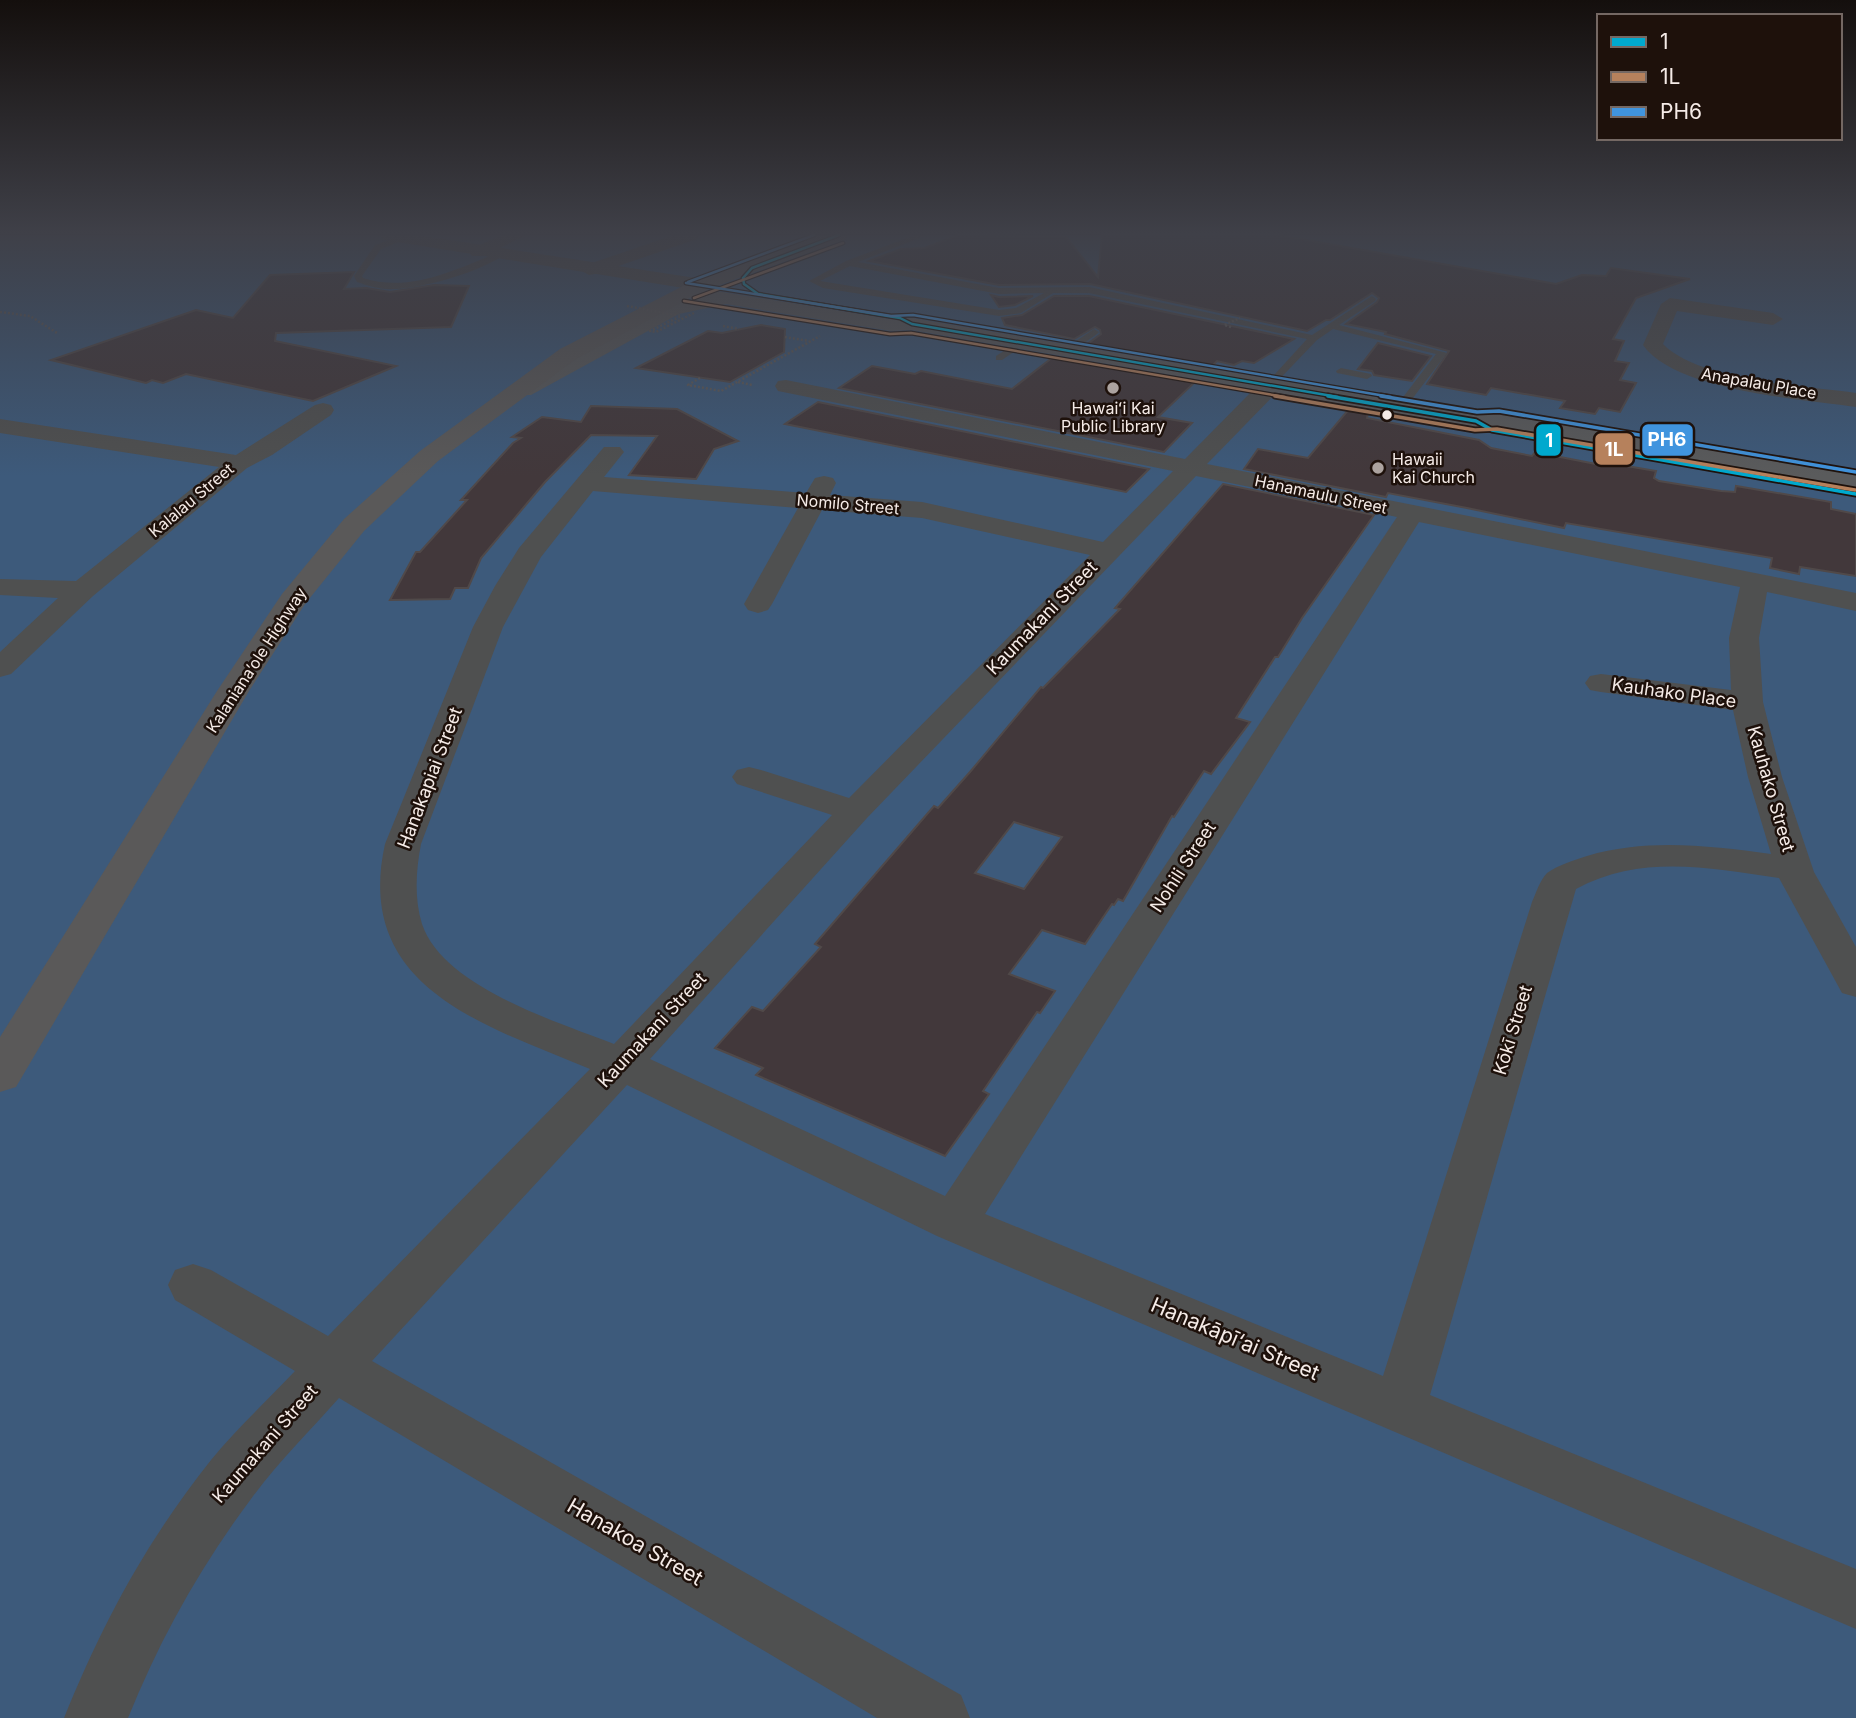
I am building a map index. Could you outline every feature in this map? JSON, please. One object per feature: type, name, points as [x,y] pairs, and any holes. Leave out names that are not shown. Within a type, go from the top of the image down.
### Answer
[{"type":"main road","name":"Kalaniana’ole Highway","points":[[0,1075],[233,691],[293,600],[354,525],[429,456],[568,354],[654,315]]},
{"type":"main road","points":[[491,409],[662,315]]},
{"type":"main road","points":[[843,315],[891,325],[912,324],[1399,409],[1476,421],[1498,419],[1856,481]]},
{"type":"main road","points":[[1476,421],[1492,430],[1856,494]]},
{"type":"street","name":"Anapalau Place","points":[[1665,315],[1653,345],[1668,360],[1705,374],[1856,400]]},
{"type":"street","name":"Anapalau Place","points":[[1747,315],[1773,319]]},
{"type":"street","name":"Hanamaulu Street","points":[[786,386],[1856,602]]},
{"type":"street","name":"Kaumakani Street","points":[[96,1718],[128,1642],[177,1555],[232,1478],[332,1367],[621,1064],[855,811],[1269,387]]},
{"type":"street","points":[[239,463],[264,450],[323,410]]},
{"type":"street","name":"Kalalau Street","points":[[0,426],[239,463]]},
{"type":"street","name":"Hanakapiai Street","points":[[612,452],[529,554],[488,627],[403,844],[398,868],[398,898],[404,925],[417,952],[439,976],[504,1017],[621,1064]]},
{"type":"street","name":"Kalalau Street","points":[[0,668],[83,590],[239,463]]},
{"type":"street","name":"Nomilo Street","points":[[585,483],[818,491],[890,507],[953,516],[1107,551]]},
{"type":"street","points":[[758,604],[818,491]]},
{"type":"street","name":"Nohili Street","points":[[954,1222],[1412,513]]},
{"type":"street","name":"Kauhako Street","points":[[1755,581],[1744,638],[1747,702],[1765,777],[1793,869],[1856,983]]},
{"type":"street","points":[[0,587],[83,590]]},
{"type":"street","name":"Kauhako Place","points":[[1601,683],[1747,702]]},
{"type":"street","points":[[749,777],[855,811]]},
{"type":"street","name":"Kōkī Street","points":[[1400,1407],[1551,902],[1560,882],[1600,864],[1652,856],[1702,858],[1793,869]]},
{"type":"street","name":"Hanakāpī‘ai Street","points":[[621,1064],[954,1222],[1856,1599]]},
{"type":"street","name":"Hanakoa Street","points":[[193,1285],[938,1718]]},
{"type":"lane","points":[[1207,315],[1314,338]]},
{"type":"lane","points":[[1269,387],[1314,338],[1347,315]]},
{"type":"lane","points":[[1331,326],[1442,353],[1399,409]]},
{"type":"lane","points":[[1066,351],[1094,332]]},
{"type":"lane","points":[[999,358],[1021,343]]},
{"type":"lane","points":[[1341,372],[1367,376]]},
{"type":"lane","points":[[1403,382],[1418,385]]},
{"type":"path","points":[[24,315],[30,316],[57,333]]},
{"type":"path","points":[[665,324],[656,332],[650,331],[681,316],[676,315]]},
{"type":"path","points":[[1231,327],[1224,326],[1240,318]]},
{"type":"path","points":[[723,326],[739,329]]},
{"type":"path","points":[[699,378],[688,385],[721,391],[821,335]]},
{"type":"path","points":[[785,337],[809,342]]},
{"type":"path","points":[[778,354],[786,355]]},
{"type":"path","points":[[737,382],[752,385]]},
{"type":"water","points":[[0,315],[1856,315],[1856,1718],[0,1718]]},
{"type":"building","points":[[181,315],[220,315],[233,318],[235,315],[456,315],[451,327],[276,333],[275,341],[396,366],[313,401],[186,374],[163,383],[152,380],[146,383],[51,360]]},
{"type":"building","points":[[1021,315],[1180,315],[1294,339],[1254,363],[1242,361],[1234,365],[1217,361],[1212,366],[1086,345],[1101,334],[1095,327],[1074,339],[1005,325],[1002,318]]},
{"type":"building","points":[[1234,315],[1338,315],[1307,331]]},
{"type":"building","points":[[1358,315],[1626,315],[1613,339],[1624,341],[1615,361],[1629,363],[1620,380],[1636,383],[1620,412],[1599,408],[1595,414],[1560,408],[1565,401],[1491,388],[1486,395],[1427,384],[1449,351],[1385,334],[1386,332],[1346,324]]},
{"type":"building","points":[[761,325],[785,329],[784,352],[730,382],[636,368],[708,331],[722,333]]},
{"type":"building","points":[[1378,343],[1431,356],[1412,381],[1374,375],[1372,371],[1358,369]]},
{"type":"building","points":[[1053,357],[1195,382],[1158,417],[1192,423],[1164,452],[839,388],[872,366],[915,374],[921,371],[1012,389]]},
{"type":"building","points":[[818,402],[1149,469],[1126,492],[785,424]]},
{"type":"building","points":[[591,406],[677,409],[738,441],[714,449],[696,479],[629,475],[657,436],[591,435],[545,482],[481,558],[468,588],[455,588],[450,599],[390,600],[416,552],[420,552],[467,500],[461,500],[513,443],[521,438],[512,437],[542,417],[581,422]]},
{"type":"building","points":[[1349,409],[1368,412],[1367,418],[1479,440],[1491,448],[1532,456],[1535,452],[1596,464],[1597,461],[1656,471],[1654,478],[1659,481],[1735,492],[1736,486],[1831,502],[1831,509],[1856,514],[1856,576],[1800,567],[1799,574],[1770,568],[1772,558],[1566,523],[1564,528],[1388,493],[1386,497],[1244,469],[1258,449],[1308,458]]},
{"type":"building","points":[[1223,484],[1374,515],[1236,718],[1250,722],[1211,774],[1204,771],[1174,817],[1172,816],[1123,901],[1118,899],[1112,904],[1085,944],[1042,930],[1009,974],[1055,991],[1040,1013],[1037,1012],[983,1091],[989,1094],[945,1156],[756,1075],[763,1068],[715,1048],[752,1007],[763,1011],[821,947],[815,944],[934,806],[938,808],[1041,687],[1043,688],[1120,609],[1115,608]],"holes":[[[1014,822],[1062,837],[1024,889],[975,873]]]},
{"type":"transit line","name":"1L","points":[[772,315],[890,334],[911,333],[1475,430],[1497,429],[1855,490]]},
{"type":"transit line","name":"1","points":[[883,315],[900,318],[912,324],[1476,421],[1492,430],[1856,494]]},
{"type":"transit line","name":"PH6","points":[[886,315],[909,315]]},
{"type":"transit line","name":"PH6","points":[[914,315],[1477,412],[1499,411],[1856,472]]},
{"type":"place","name":"Hawaiʻi Kai Public Library","points":[[1113,388]]},
{"type":"place","name":"Hawaii Kai Church","points":[[1378,468]]}]
